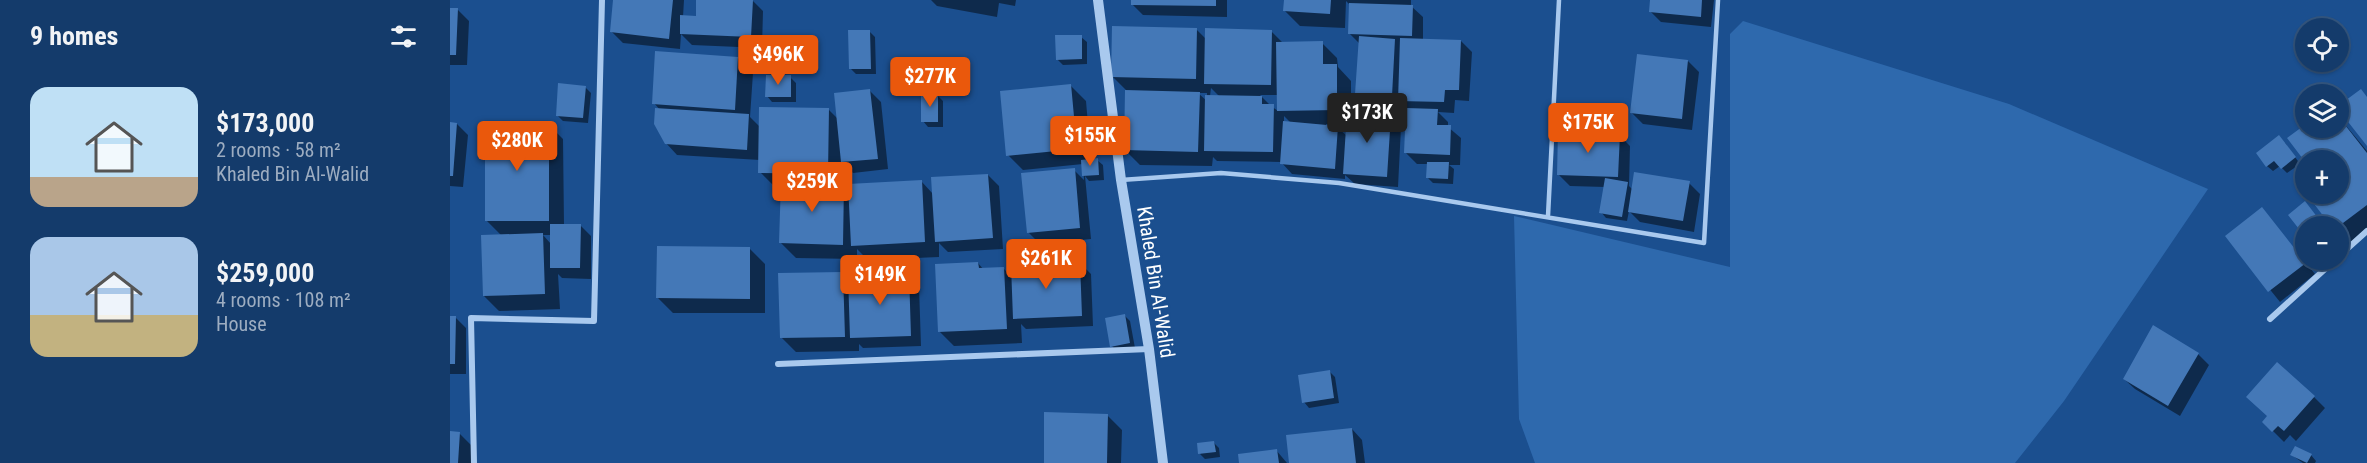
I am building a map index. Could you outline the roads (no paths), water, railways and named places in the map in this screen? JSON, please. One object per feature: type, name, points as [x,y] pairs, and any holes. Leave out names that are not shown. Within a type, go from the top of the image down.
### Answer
[{"type":"street","points":[[474,463],[471,318],[594,321],[602,0]]},
{"type":"street","name":"Khaled Bin Al-Walid","points":[[1098,0],[1121,180],[1149,349],[1163,463]]},
{"type":"street","points":[[2349,247],[2367,231]]},
{"type":"street","points":[[2270,319],[2324,270]]},
{"type":"street","points":[[778,364],[1149,349]]},
{"type":"lane","points":[[1548,216],[1559,0]]},
{"type":"lane","points":[[1121,180],[1221,173],[1339,183],[1704,243],[1718,0]]}]
